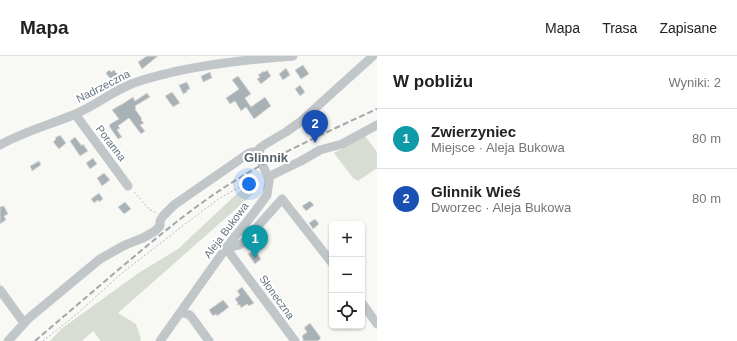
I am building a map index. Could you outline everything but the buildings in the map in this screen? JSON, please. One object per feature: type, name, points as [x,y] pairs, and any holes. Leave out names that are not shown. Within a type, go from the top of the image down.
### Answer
[{"type":"street","name":"Nadrzeczna","points":[[0,145],[90,107],[128,85],[193,68],[219,63],[294,56]]},
{"type":"street","points":[[373,56],[300,122],[286,132],[264,144],[260,150],[259,157],[268,177],[320,150],[342,144],[377,125]]},
{"type":"street","name":"Poranna","points":[[75,114],[128,186]]},
{"type":"street","points":[[8,341],[24,323],[100,259],[125,244],[143,238],[155,231],[160,226],[162,216],[174,205],[239,159],[249,153],[260,150]]},
{"type":"street","name":"Aleja Bukowa","points":[[160,341],[226,248],[265,198],[268,188],[268,177]]},
{"type":"street","points":[[226,248],[243,243],[282,199],[329,259]]},
{"type":"street","name":"Słoneczna","points":[[226,248],[295,341]]},
{"type":"street","points":[[0,290],[24,323]]},
{"type":"street","points":[[365,307],[377,324]]},
{"type":"street","points":[[181,312],[190,315],[209,341]]},
{"type":"path","points":[[43,341],[78,313],[122,273],[220,198],[251,181],[268,177]]},
{"type":"path","points":[[128,186],[149,209],[162,216]]},
{"type":"shaded area","points":[[365,136],[377,152],[377,168],[358,181],[353,178],[334,153]]},
{"type":"shaded area","points":[[242,189],[254,193],[118,313],[136,324],[141,339],[140,341],[101,341],[93,331],[82,341],[50,341],[61,329],[140,272],[178,249]]},
{"type":"railway","points":[[35,341],[158,237],[228,185],[320,135],[377,109]]},
{"type":"place","name":"Glinnik Wieś","points":[[315,143]]},
{"type":"place","name":"Zwierzyniec","points":[[255,258]]},
{"type":"district","name":"Glinnik","points":[[266,157]]}]
